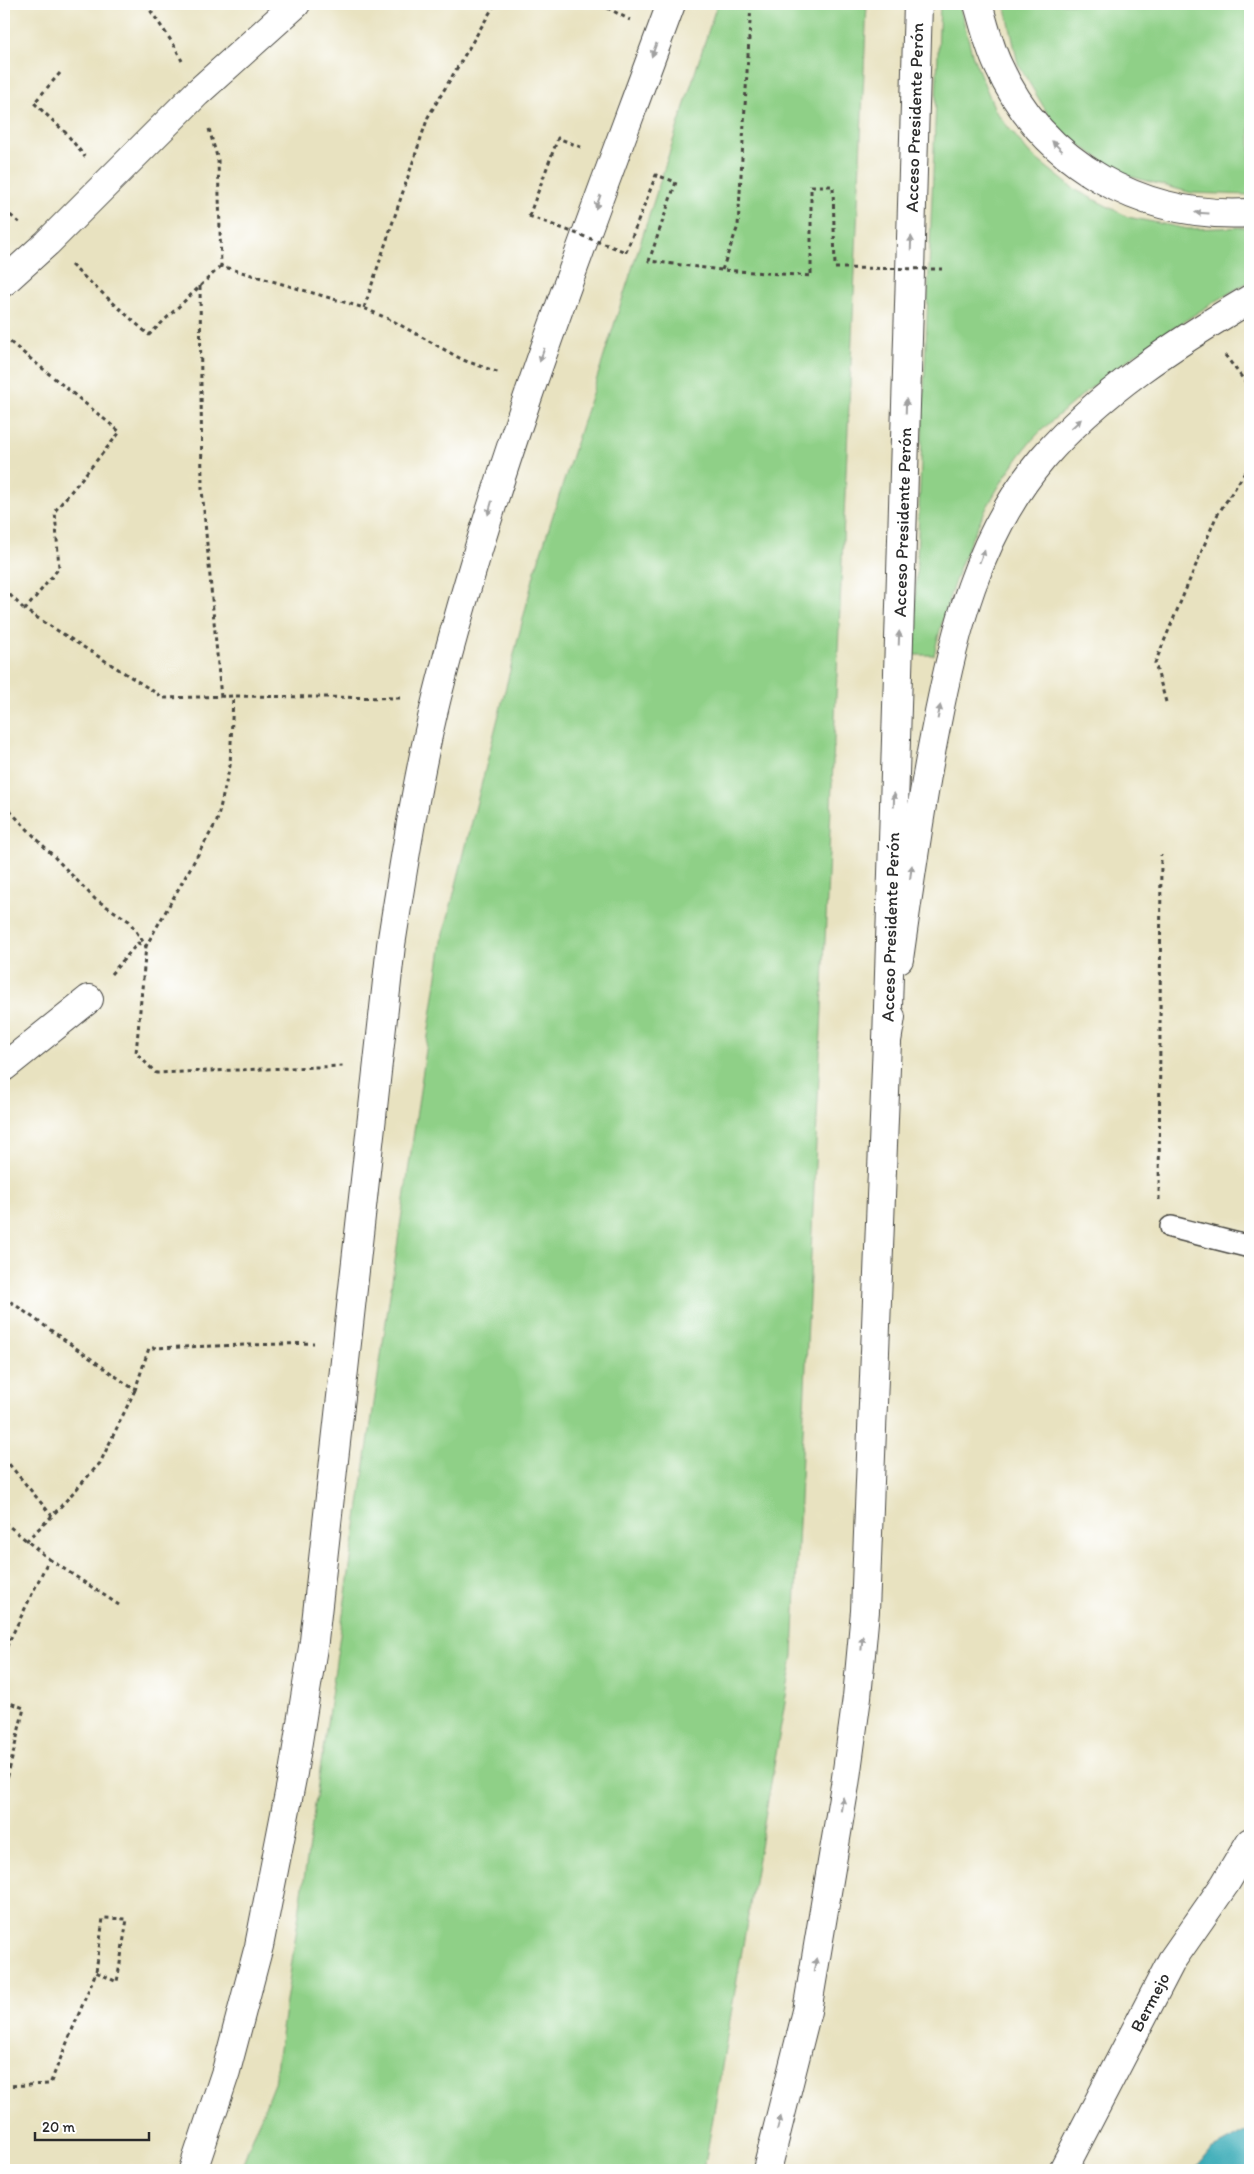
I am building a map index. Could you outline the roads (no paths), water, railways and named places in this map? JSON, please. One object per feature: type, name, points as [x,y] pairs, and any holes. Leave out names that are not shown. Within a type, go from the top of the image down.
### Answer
[{"type":"main road","points":[[4,282],[47,243],[197,93],[296,4]]},
{"type":"main road","points":[[193,2170],[226,2070],[259,1946],[293,1773],[314,1641],[391,944],[407,846],[437,698],[494,493],[671,4]]},
{"type":"main road","name":"Acceso Presidente Perón","points":[[887,1042],[918,4]]},
{"type":"main road","points":[[978,4],[998,65],[1012,93],[1030,120],[1073,162],[1104,183],[1149,201],[1190,212],[1250,213]]},
{"type":"main road","points":[[767,2170],[807,2011],[857,1697],[865,1602],[887,1042],[922,797],[943,686],[956,631],[987,544],[1024,484],[1065,434],[1144,367],[1203,326],[1250,299]]},
{"type":"main road","points":[[4,1067],[89,999]]},
{"type":"main road","name":"Bermejo","points":[[1063,2170],[1172,1960],[1225,1884],[1250,1842]]},
{"type":"lane","points":[[1171,1227],[1250,1247]]},
{"type":"water","points":[[1250,2129],[1250,2170],[1189,2170],[1198,2166],[1211,2150]]}]
